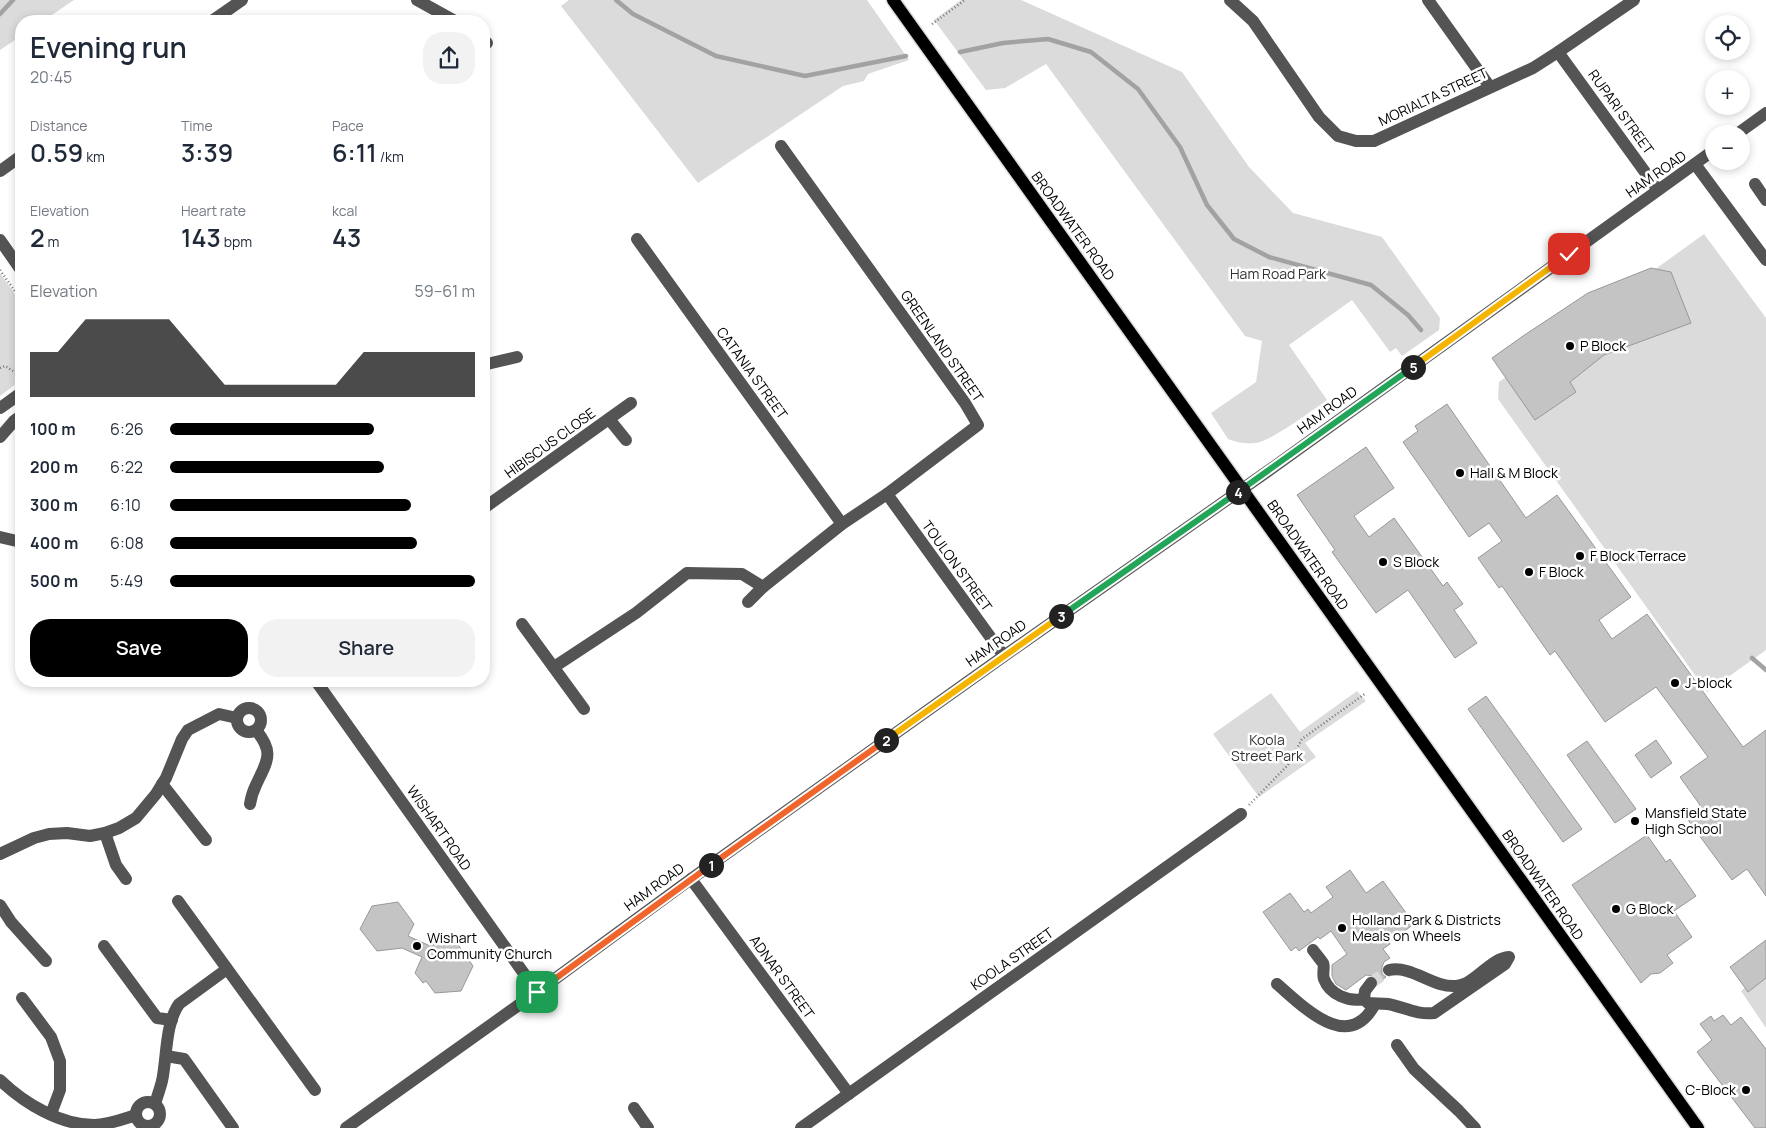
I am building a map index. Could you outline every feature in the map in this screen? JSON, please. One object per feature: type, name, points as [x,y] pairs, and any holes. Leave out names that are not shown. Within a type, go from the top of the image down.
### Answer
[{"type":"main road","name":"BROADWATER ROAD","points":[[893,0],[1698,1128]]},
{"type":"street","points":[[221,15],[242,0]]},
{"type":"street","points":[[416,0],[444,15]]},
{"type":"street","name":"MORIALTA STREET","points":[[1230,0],[1253,21],[1319,117],[1338,136],[1356,141],[1374,141],[1533,68],[1632,1]]},
{"type":"street","points":[[1428,0],[1490,87]]},
{"type":"street","name":"RUPARI STREET","points":[[1558,52],[1658,190]]},
{"type":"street","points":[[1749,125],[1766,113]]},
{"type":"street","name":"GREENLAND STREET","points":[[748,602],[763,587],[842,524],[887,494],[978,425],[965,403],[781,146]]},
{"type":"street","name":"HAM ROAD","points":[[346,1128],[537,992],[691,879],[1004,656],[1243,489],[1705,157]]},
{"type":"street","points":[[0,171],[15,160]]},
{"type":"street","points":[[1695,164],[1766,260]]},
{"type":"street","points":[[1754,184],[1766,200]]},
{"type":"street","name":"CATANIA STREET","points":[[637,239],[842,524]]},
{"type":"street","points":[[0,240],[15,261]]},
{"type":"street","points":[[490,363],[517,357]]},
{"type":"street","points":[[0,408],[15,397]]},
{"type":"street","name":"HIBISCUS CLOSE","points":[[490,504],[631,403]]},
{"type":"street","name":"HIBISCUS CLOSE","points":[[610,418],[626,440]]},
{"type":"street","points":[[0,437],[15,420]]},
{"type":"street","name":"TOULON STREET","points":[[887,494],[1004,656]]},
{"type":"street","points":[[0,537],[15,541]]},
{"type":"street","points":[[554,667],[636,613],[687,573],[742,574],[763,587]]},
{"type":"street","points":[[522,624],[584,710]]},
{"type":"street","name":"WISHART ROAD","points":[[320,687],[537,992]]},
{"type":"street","points":[[244,709],[256,709],[261,716],[262,720],[256,730],[244,731],[239,726],[238,714],[244,709]]},
{"type":"street","points":[[0,854],[34,838],[48,834],[67,833],[90,836],[119,828],[136,818],[146,807],[162,784],[182,739],[188,730],[219,714],[237,718]]},
{"type":"street","points":[[250,804],[254,788],[268,755],[267,747],[256,730]]},
{"type":"street","points":[[162,784],[206,840]]},
{"type":"street","name":"KOOLA STREET","points":[[801,1128],[1241,814]]},
{"type":"street","points":[[106,833],[116,865],[126,879]]},
{"type":"street","name":"ADNAR STREET","points":[[691,879],[849,1094]]},
{"type":"street","points":[[178,901],[315,1090]]},
{"type":"street","points":[[0,905],[11,922],[46,961]]},
{"type":"street","points":[[104,946],[157,1018],[172,1020]]},
{"type":"street","points":[[1313,950],[1324,965],[1324,978],[1327,985],[1342,997],[1350,1000],[1386,1003],[1424,1014],[1434,1013],[1505,964],[1510,957],[1502,957],[1468,981],[1455,986],[1446,985],[1398,968],[1389,970]]},
{"type":"street","points":[[155,1104],[162,1082],[172,1020],[179,1004],[227,969]]},
{"type":"street","points":[[1277,984],[1309,1011],[1337,1025],[1347,1027],[1357,1025],[1370,1013],[1370,1002],[1366,991],[1371,983]]},
{"type":"street","points":[[22,998],[51,1037],[60,1061],[60,1090],[51,1114]]},
{"type":"street","points":[[1397,1045],[1414,1069],[1459,1111],[1474,1128]]},
{"type":"street","points":[[166,1056],[184,1060],[232,1128]]},
{"type":"street","points":[[0,1080],[12,1092],[51,1114],[84,1126],[110,1123],[136,1115]]},
{"type":"street","points":[[151,1102],[155,1104],[160,1114],[157,1126],[142,1125],[136,1115],[138,1107],[142,1103],[151,1102]]},
{"type":"street","points":[[634,1108],[648,1128]]},
{"type":"path","points":[[932,24],[965,0]]},
{"type":"path","points":[[0,270],[15,291]]},
{"type":"path","points":[[0,368],[5,366],[15,372]]},
{"type":"path","points":[[1241,814],[1259,793],[1288,765],[1302,739],[1366,693]]},
{"type":"green space","points":[[0,0],[74,0],[52,15],[15,15],[15,40],[0,50]]},
{"type":"green space","points":[[569,0],[867,0],[909,60],[868,74],[864,81],[843,86],[698,183],[561,6]]},
{"type":"green space","name":"Ham Road Park","points":[[961,0],[1021,0],[1182,72],[1249,167],[1293,213],[1382,237],[1440,318],[1439,330],[1402,356],[1396,348],[1390,352],[1352,300],[1289,345],[1327,400],[1285,429],[1260,442],[1244,443],[1228,439],[1211,413],[1256,382],[1262,341],[1245,336],[1046,64],[1005,88],[986,90],[934,20]]},
{"type":"green space","points":[[1704,234],[1766,318],[1766,650],[1707,692],[1498,399],[1499,382]]},
{"type":"green space","points":[[0,273],[15,294],[15,385],[0,396]]},
{"type":"green space","name":"Koola Street Park","points":[[1357,691],[1366,701],[1305,743],[1316,757],[1259,797],[1213,734],[1271,693],[1300,732]]},
{"type":"green space","points":[[1766,971],[1766,1028],[1741,991]]},
{"type":"building","name":"P Block","points":[[1651,268],[1671,272],[1691,323],[1604,355],[1570,382],[1576,392],[1535,420],[1492,358],[1588,293]]},
{"type":"building","points":[[1447,404],[1526,518],[1557,495],[1631,597],[1599,620],[1612,639],[1647,614],[1743,747],[1766,730],[1766,896],[1747,869],[1732,880],[1685,816],[1700,805],[1680,777],[1708,757],[1656,687],[1605,722],[1555,651],[1550,655],[1502,586],[1499,588],[1478,558],[1502,541],[1489,523],[1469,537],[1403,442],[1418,431],[1415,426]]},
{"type":"building","points":[[1366,447],[1394,488],[1354,516],[1369,537],[1394,518],[1443,586],[1447,582],[1463,604],[1454,610],[1477,643],[1455,658],[1408,590],[1376,613],[1332,552],[1335,550],[1297,495]]},
{"type":"building","points":[[1486,696],[1582,829],[1563,842],[1468,709]]},
{"type":"building","points":[[1656,740],[1672,763],[1651,778],[1635,755]]},
{"type":"building","points":[[1587,741],[1636,809],[1615,823],[1567,755]]},
{"type":"building","name":"G Block","points":[[1647,835],[1666,862],[1670,859],[1696,896],[1674,911],[1692,937],[1667,955],[1673,963],[1660,973],[1651,974],[1641,983],[1572,885]]},
{"type":"building","name":"Holland Park & Districts Meals on Wheels","points":[[1350,870],[1366,893],[1383,881],[1414,924],[1389,942],[1390,944],[1383,949],[1390,958],[1384,962],[1382,967],[1382,974],[1386,977],[1379,982],[1375,976],[1366,975],[1346,990],[1336,984],[1332,976],[1332,965],[1347,954],[1331,931],[1320,939],[1318,937],[1299,951],[1296,947],[1291,951],[1263,912],[1290,893],[1304,912],[1308,909],[1311,913],[1333,897],[1326,887]]},
{"type":"building","name":"Wishart Community Church","points":[[398,902],[414,924],[408,936],[428,945],[457,943],[473,966],[461,991],[435,993],[426,981],[423,983],[415,973],[422,957],[402,948],[377,951],[360,929],[372,906]]},
{"type":"building","points":[[1766,940],[1766,978],[1748,992],[1730,967]]},
{"type":"building","name":"C-Block","points":[[1723,1015],[1731,1025],[1741,1017],[1766,1049],[1766,1128],[1755,1128],[1697,1052],[1712,1040],[1700,1024],[1711,1016],[1714,1021]]},
{"type":"waterway","points":[[0,14],[13,0]]},
{"type":"waterway","points":[[616,0],[633,14],[716,56],[805,76],[906,56]]},
{"type":"waterway","points":[[960,52],[1003,43],[1048,39],[1091,52],[1138,89],[1180,147],[1207,205],[1234,239],[1269,257],[1371,285],[1408,315],[1421,330]]},
{"type":"waterway","points":[[1752,658],[1766,670]]},
{"type":"tunnel","points":[[1371,983],[1389,970]]},
{"type":"place","name":"P Block","points":[[1570,346]]},
{"type":"place","name":"Hall & M Block","points":[[1460,473]]},
{"type":"place","name":"F Block Terrace","points":[[1580,556]]},
{"type":"place","name":"S Block","points":[[1383,562]]},
{"type":"place","name":"F Block","points":[[1529,572]]},
{"type":"place","name":"J-block","points":[[1675,683]]},
{"type":"place","name":"Mansfield State High School","points":[[1635,821]]},
{"type":"place","name":"G Block","points":[[1616,909]]},
{"type":"place","name":"Holland Park & Districts Meals on Wheels","points":[[1342,928]]},
{"type":"place","name":"Wishart Community Church","points":[[417,946]]},
{"type":"place","name":"C-Block","points":[[1746,1090]]},
{"type":"route","points":[[537,992],[691,879],[1402,376],[1569,254]]}]
